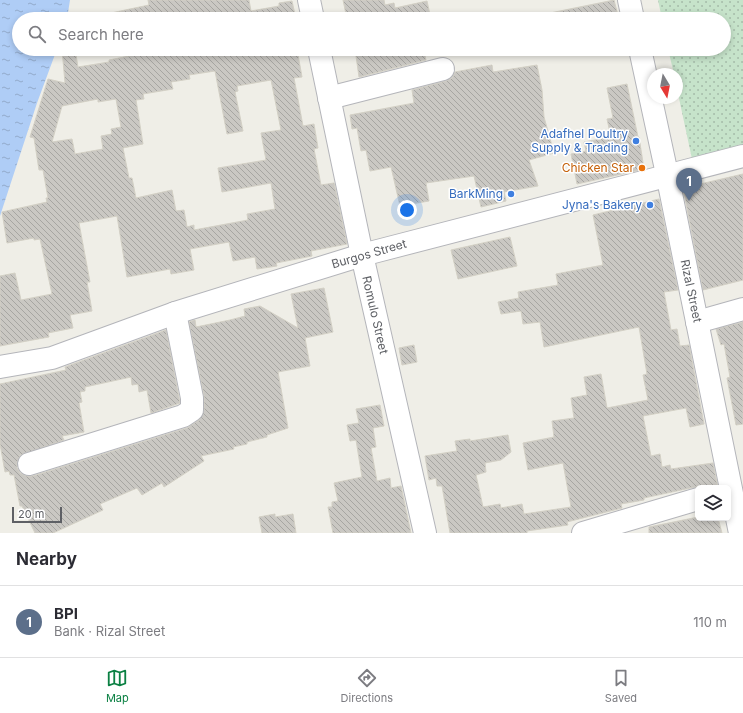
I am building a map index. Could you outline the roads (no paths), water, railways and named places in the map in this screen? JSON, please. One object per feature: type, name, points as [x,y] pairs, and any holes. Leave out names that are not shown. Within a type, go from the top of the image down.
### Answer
[{"type":"street","points":[[309,0],[312,12]]},
{"type":"street","points":[[629,0],[632,12]]},
{"type":"street","name":"Romulo Street","points":[[320,56],[362,255],[425,533]]},
{"type":"street","name":"Rizal Street","points":[[642,56],[734,489],[740,533]]},
{"type":"street","points":[[329,98],[443,69]]},
{"type":"street","name":"Burgos Street","points":[[0,367],[52,358],[176,313],[362,255],[667,174],[743,156]]},
{"type":"street","points":[[698,322],[743,309]]},
{"type":"street","points":[[29,464],[183,416],[192,410],[192,398],[176,313]]},
{"type":"street","points":[[582,533],[695,500]]},
{"type":"water","points":[[0,0],[70,0],[68,12],[12,12],[12,56],[54,56],[37,103],[0,216]]},
{"type":"place","name":"Adafhel Poultry Supply & Trading","points":[[636,141]]},
{"type":"place","name":"Chicken Star","points":[[642,168]]},
{"type":"place","name":"BarkMing","points":[[511,194]]},
{"type":"place","name":"BPI","points":[[689,201]]},
{"type":"place","name":"Jyna's Bakery","points":[[650,205]]}]
